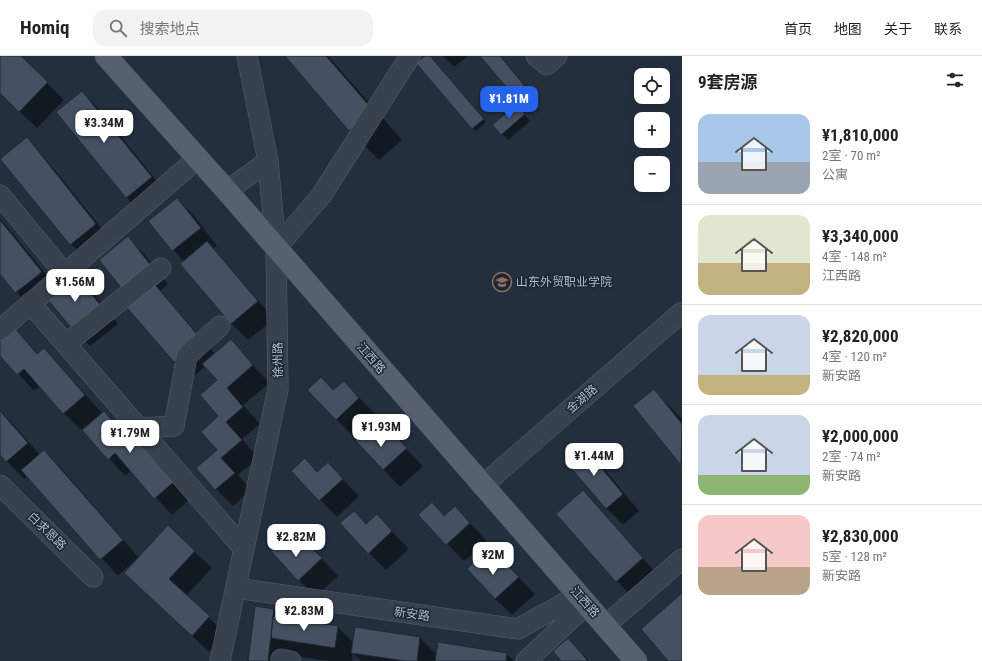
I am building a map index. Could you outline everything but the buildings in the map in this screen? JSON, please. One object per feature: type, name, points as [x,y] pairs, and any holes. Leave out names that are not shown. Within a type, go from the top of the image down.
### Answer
[{"type":"main road","name":"江西路","points":[[106,56],[227,190],[482,486],[606,625],[636,661]]},
{"type":"street","name":"徐州路","points":[[220,661],[278,389],[276,248],[268,161],[247,56]]},
{"type":"street","points":[[276,248],[321,196],[410,56]]},
{"type":"street","points":[[536,56],[546,65],[557,56]]},
{"type":"street","points":[[0,330],[198,158]]},
{"type":"street","points":[[227,190],[268,161]]},
{"type":"street","points":[[0,195],[65,274]]},
{"type":"street","points":[[66,344],[161,268]]},
{"type":"street","points":[[30,303],[244,549]]},
{"type":"street","name":"金湖路","points":[[482,486],[682,312]]},
{"type":"street","points":[[139,428],[174,426],[187,356],[220,326]]},
{"type":"street","name":"白求恩路","points":[[0,485],[93,576]]},
{"type":"street","points":[[606,625],[682,559]]},
{"type":"street","name":"新安路","points":[[236,588],[518,629],[583,599]]},
{"type":"street","points":[[526,661],[583,599]]},
{"type":"place","name":"山东外贸职业学院","points":[[502,282]]}]
